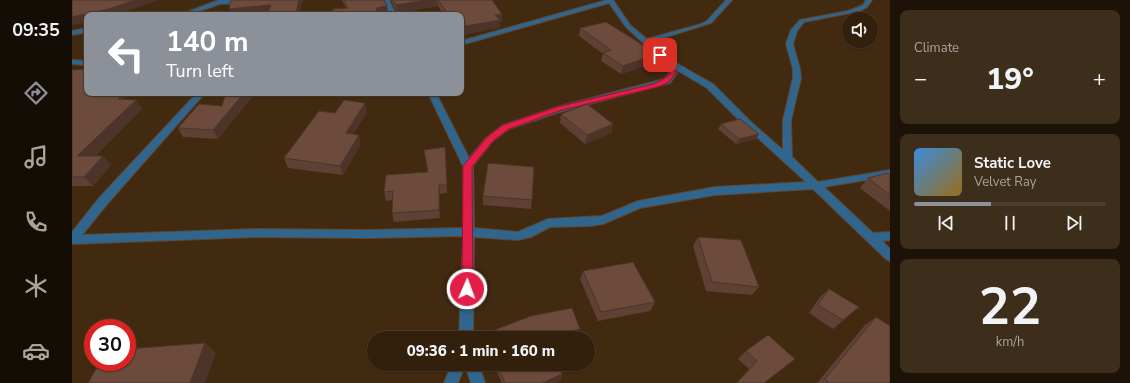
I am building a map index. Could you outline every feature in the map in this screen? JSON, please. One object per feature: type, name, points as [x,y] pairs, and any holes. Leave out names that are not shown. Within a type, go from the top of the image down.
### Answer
[{"type":"street","points":[[191,12],[219,2],[262,0]]},
{"type":"street","points":[[386,0],[392,12]]},
{"type":"street","points":[[464,42],[610,0],[628,26],[644,42],[668,62],[710,86],[749,125],[818,185],[890,256]]},
{"type":"street","points":[[644,42],[703,25],[709,22],[728,0]]},
{"type":"street","points":[[787,158],[788,119],[797,78],[788,43],[792,33],[802,21],[854,11],[863,7],[869,0]]},
{"type":"street","points":[[72,40],[74,32],[84,30]]},
{"type":"street","points":[[72,62],[84,63]]},
{"type":"street","points":[[468,166],[490,139],[506,127],[560,109],[655,85],[667,80],[673,73],[668,62]]},
{"type":"street","points":[[72,240],[104,200],[198,96]]},
{"type":"street","points":[[433,96],[468,166],[469,232],[466,331]]},
{"type":"street","points":[[72,240],[256,233],[367,234],[469,232],[518,236],[527,234],[548,223],[590,222],[603,220],[638,205],[715,191],[818,185],[890,173]]},
{"type":"street","points":[[872,238],[890,236]]},
{"type":"street","points":[[451,383],[456,371]]},
{"type":"street","points":[[474,371],[478,383]]},
{"type":"building","points":[[72,0],[135,0],[109,9],[95,12],[84,12],[84,14],[72,17]]},
{"type":"building","points":[[231,0],[299,0],[296,12],[268,12],[271,5],[229,9]]},
{"type":"building","points":[[344,0],[384,0],[387,6],[377,8],[376,12],[332,12],[333,9],[348,8]]},
{"type":"building","points":[[393,0],[427,0],[396,5]]},
{"type":"building","points":[[438,0],[492,0],[502,14],[495,15],[500,20],[464,26],[464,12],[447,12]]},
{"type":"building","points":[[606,22],[657,54],[623,66],[603,53],[611,50],[580,28]]},
{"type":"building","points":[[84,69],[84,96],[121,96],[118,99],[136,100],[77,156],[103,156],[84,177],[72,177],[72,70]]},
{"type":"building","points":[[225,96],[241,96],[213,130],[178,128],[199,104],[222,106]]},
{"type":"building","points":[[344,100],[365,103],[346,133],[359,135],[340,166],[284,158],[319,111],[335,113]]},
{"type":"building","points":[[587,104],[613,124],[587,135],[561,114]]},
{"type":"building","points":[[740,119],[759,134],[739,139],[721,124]]},
{"type":"building","points":[[445,147],[447,185],[439,185],[439,210],[392,213],[393,191],[384,192],[386,175],[428,172],[424,150]]},
{"type":"building","points":[[488,163],[534,167],[532,200],[483,196]]},
{"type":"building","points":[[888,173],[890,174],[890,195],[868,178]]},
{"type":"building","points":[[698,237],[741,240],[759,287],[712,282]]},
{"type":"building","points":[[633,262],[655,302],[601,312],[583,271]]},
{"type":"building","points":[[829,289],[859,307],[843,320],[818,305]]},
{"type":"building","points":[[572,308],[580,329],[570,331],[492,331],[531,316]]},
{"type":"building","points":[[876,317],[890,326],[890,383],[829,383],[825,379]]},
{"type":"building","points":[[768,335],[795,359],[764,383],[737,383],[757,361],[746,351]]},
{"type":"building","points":[[205,343],[190,383],[88,383],[95,371],[136,371],[136,348]]},
{"type":"building","points":[[500,371],[560,371],[562,374],[542,383],[505,383]]},
{"type":"route","points":[[467,289],[469,232],[468,166],[476,155],[490,139],[506,127],[560,109],[655,85],[667,80],[673,73],[668,62],[660,55]]}]
